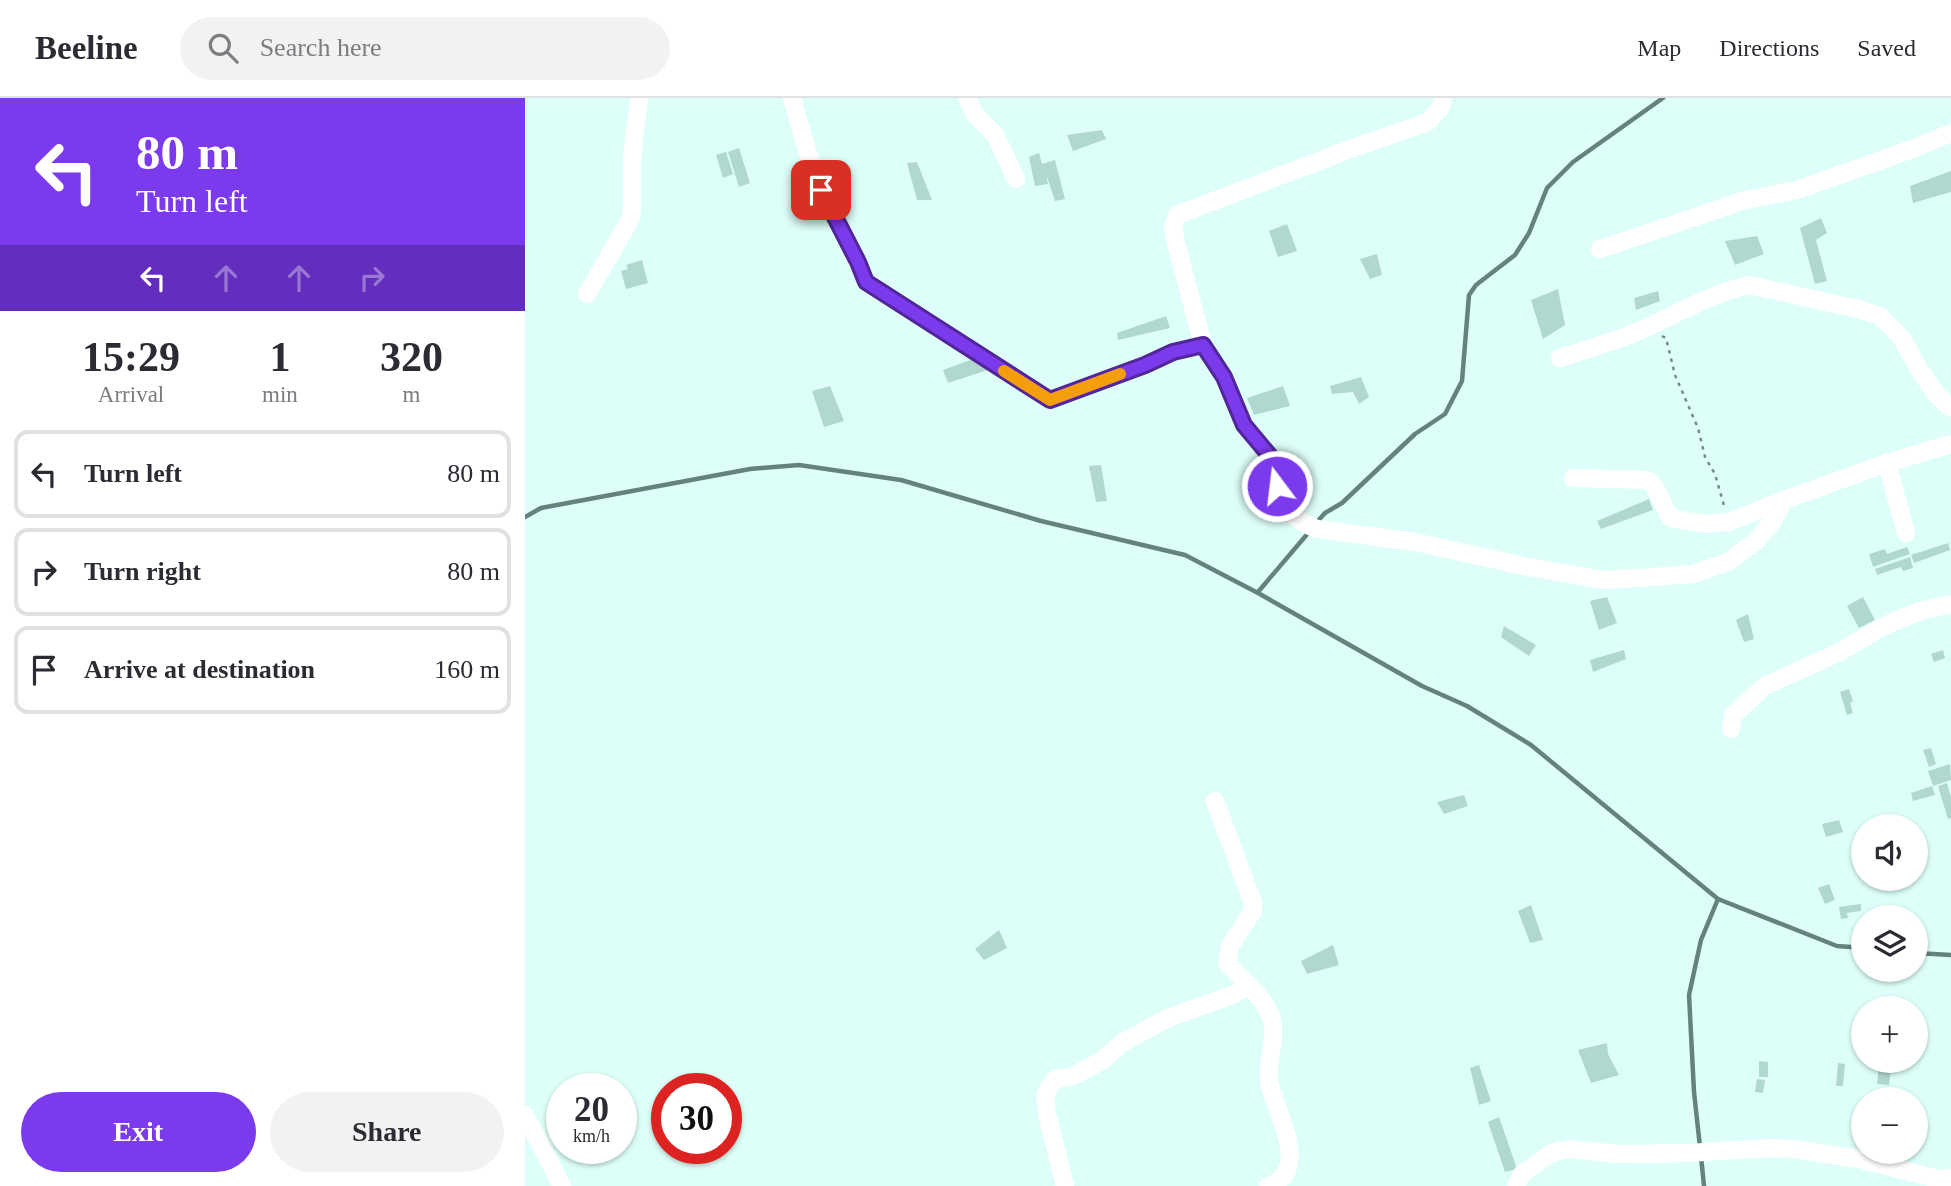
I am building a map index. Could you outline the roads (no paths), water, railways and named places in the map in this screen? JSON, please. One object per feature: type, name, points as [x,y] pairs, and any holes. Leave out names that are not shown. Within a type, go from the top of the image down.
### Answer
[{"type":"street","points":[[587,294],[631,218],[632,158],[639,98]]},
{"type":"street","points":[[793,98],[821,190],[866,282],[1050,400],[1173,352],[1203,345]]},
{"type":"street","points":[[967,98],[974,113],[996,136],[1016,179]]},
{"type":"street","points":[[1443,98],[1441,107],[1428,122],[1177,215],[1173,228],[1203,345],[1224,377],[1244,425],[1280,468],[1277,486],[1282,503],[1298,519],[1317,529],[1415,542],[1604,580],[1693,574],[1728,562],[1756,541],[1772,522],[1784,500]]},
{"type":"street","points":[[1600,249],[1742,201],[1797,190],[1951,133]]},
{"type":"street","points":[[1560,358],[1647,328],[1674,313],[1750,285],[1880,316],[1901,337],[1936,394],[1951,408]]},
{"type":"street","points":[[1573,478],[1648,480],[1655,484],[1662,504],[1671,518],[1706,524],[1729,522],[1887,463],[1951,444]]},
{"type":"street","points":[[1887,463],[1906,533]]},
{"type":"street","points":[[1731,729],[1733,715],[1766,685],[1839,653],[1895,621],[1923,610],[1951,604]]},
{"type":"street","points":[[1215,802],[1253,904],[1253,911],[1230,946],[1227,963],[1248,984],[1270,1015],[1275,1035],[1268,1078],[1289,1142],[1289,1160],[1285,1173],[1277,1183],[1268,1186]]},
{"type":"street","points":[[1065,1186],[1045,1096],[1056,1079],[1073,1076],[1103,1059],[1122,1043],[1168,1018],[1235,994],[1248,984]]},
{"type":"street","points":[[525,1115],[562,1186]]},
{"type":"street","points":[[1516,1186],[1522,1174],[1551,1153],[1569,1149],[1618,1154],[1794,1149],[1859,1159],[1938,1179],[1951,1178]]},
{"type":"waterway","points":[[1316,523],[1325,513],[1342,503],[1415,434],[1445,414],[1462,381],[1469,295],[1476,285],[1515,255],[1529,233],[1547,188],[1573,162],[1663,98]]},
{"type":"waterway","points":[[525,517],[541,508],[750,469],[799,465],[901,480],[1041,521],[1185,555],[1422,686],[1467,706],[1531,745],[1718,899],[1837,946],[1851,947]]},
{"type":"waterway","points":[[1258,592],[1309,532]]},
{"type":"waterway","points":[[1700,1147],[1689,995],[1701,940],[1718,899]]},
{"type":"waterway","points":[[1928,954],[1951,955]]},
{"type":"waterway","points":[[1701,1156],[1704,1186]]}]
